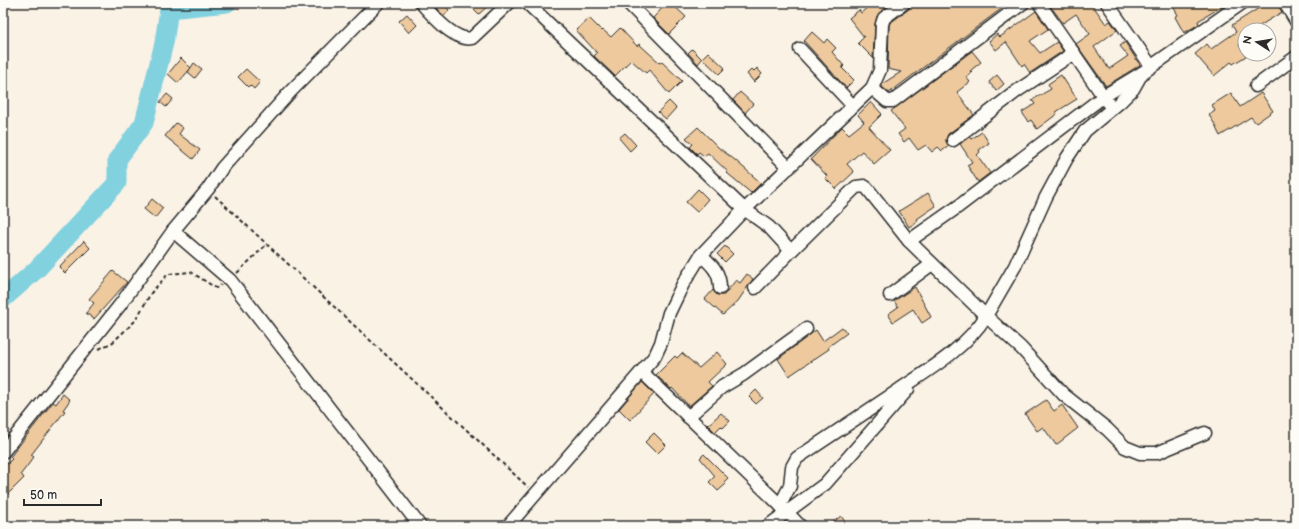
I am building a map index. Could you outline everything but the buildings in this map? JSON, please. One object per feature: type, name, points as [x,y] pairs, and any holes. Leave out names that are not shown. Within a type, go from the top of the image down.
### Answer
[{"type":"street","points":[[3,452],[120,305],[173,231],[208,189],[222,168],[260,124],[378,3]]},
{"type":"street","points":[[421,3],[440,23],[458,37],[465,40],[472,38],[509,3]]},
{"type":"street","points":[[527,3],[744,210],[769,227],[790,251]]},
{"type":"street","points":[[628,3],[789,168]]},
{"type":"street","points":[[508,526],[655,356],[661,343],[669,313],[683,284],[701,254],[744,210],[872,88],[880,70],[882,24],[884,18],[904,3]]},
{"type":"street","points":[[872,88],[887,101],[893,101],[1023,3]]},
{"type":"street","points":[[1039,3],[1104,96],[1111,109]]},
{"type":"street","points":[[1106,3],[1146,69]]},
{"type":"street","points":[[909,241],[959,206],[1104,96],[1242,3]]},
{"type":"street","points":[[1285,3],[1296,21]]},
{"type":"street","points":[[800,49],[853,106]]},
{"type":"street","points":[[953,140],[1017,91],[1074,53]]},
{"type":"street","points":[[1256,86],[1296,57]]},
{"type":"street","points":[[784,509],[790,486],[792,467],[797,458],[918,377],[976,332],[1014,266],[1046,197],[1085,131],[1120,102],[1133,89],[1146,69]]},
{"type":"street","points":[[755,288],[790,251],[856,187],[860,186],[867,188],[909,241],[1021,348],[1064,395],[1107,429],[1125,447],[1140,453],[1157,453],[1205,434]]},
{"type":"street","points":[[173,231],[230,280],[420,526]]},
{"type":"street","points":[[701,254],[717,271],[720,280],[720,288]]},
{"type":"street","points":[[890,295],[932,264]]},
{"type":"street","points":[[688,417],[722,387],[744,374],[806,329]]},
{"type":"street","points":[[642,372],[800,526]]},
{"type":"street","points":[[768,526],[784,509],[824,484],[918,377]]},
{"type":"path","points":[[208,189],[536,495]]},
{"type":"path","points":[[84,351],[96,350],[113,342],[136,321],[151,293],[168,274],[191,272],[216,288],[230,280],[267,244]]},
{"type":"waterway","points":[[3,299],[37,269],[117,183],[117,160],[144,123],[164,43],[169,9],[227,3]]}]
